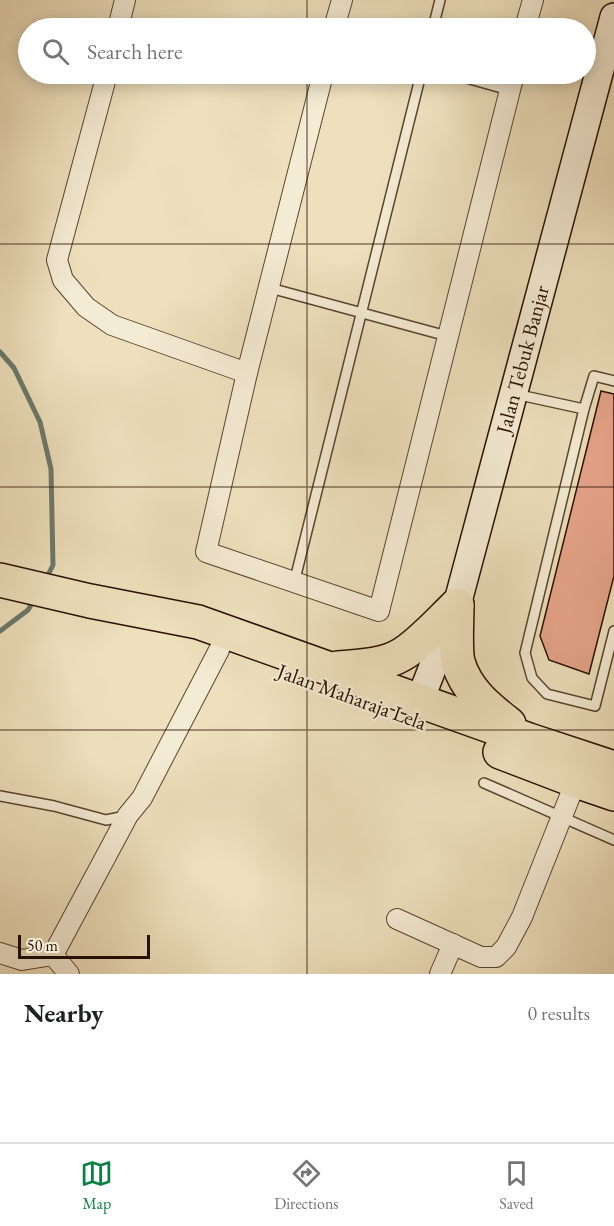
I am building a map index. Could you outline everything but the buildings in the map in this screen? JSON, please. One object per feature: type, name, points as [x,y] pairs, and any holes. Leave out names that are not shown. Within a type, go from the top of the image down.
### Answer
[{"type":"highway","name":"Jalan Maharaja Lela","points":[[0,580],[90,601],[198,622],[614,768]]},
{"type":"highway","name":"Jalan Maharaja Lela","points":[[90,601],[614,794]]},
{"type":"highway","points":[[330,668],[367,666],[402,655],[457,605]]},
{"type":"highway","points":[[457,605],[458,660],[465,680],[475,695],[489,709],[529,740]]},
{"type":"highway","points":[[374,705],[411,704],[420,700],[433,716],[455,735]]},
{"type":"street","points":[[120,18],[125,0]]},
{"type":"street","points":[[337,18],[342,0]]},
{"type":"street","points":[[528,18],[533,0]]},
{"type":"street","name":"Jalan Tebuk Banjar","points":[[596,84],[614,17]]},
{"type":"street","points":[[104,84],[57,260],[63,280],[86,307],[112,325],[247,373]]},
{"type":"street","points":[[321,84],[247,373],[206,552],[379,612],[511,84]]},
{"type":"street","name":"Jalan Tebuk Banjar","points":[[420,700],[457,605],[596,84]]},
{"type":"street","points":[[53,955],[128,815],[142,798],[219,650]]},
{"type":"street","points":[[397,918],[481,957],[496,957],[506,947],[522,917],[576,781]]},
{"type":"street","points":[[440,974],[453,945]]},
{"type":"street","points":[[0,953],[22,960],[53,955]]},
{"type":"street","points":[[53,955],[69,974]]},
{"type":"lane","points":[[436,18],[441,0]]},
{"type":"lane","points":[[294,583],[419,84]]},
{"type":"lane","points":[[270,288],[447,336]]},
{"type":"lane","points":[[614,381],[594,376],[584,409],[525,653],[532,678],[547,694],[595,706],[614,631]]},
{"type":"lane","points":[[512,394],[584,409]]},
{"type":"lane","points":[[484,783],[614,840]]},
{"type":"lane","points":[[0,795],[106,820],[128,815]]},
{"type":"waterway","points":[[0,352],[14,368],[40,422],[51,469],[53,565],[46,579]]},
{"type":"waterway","points":[[0,631],[28,610],[34,600]]}]
